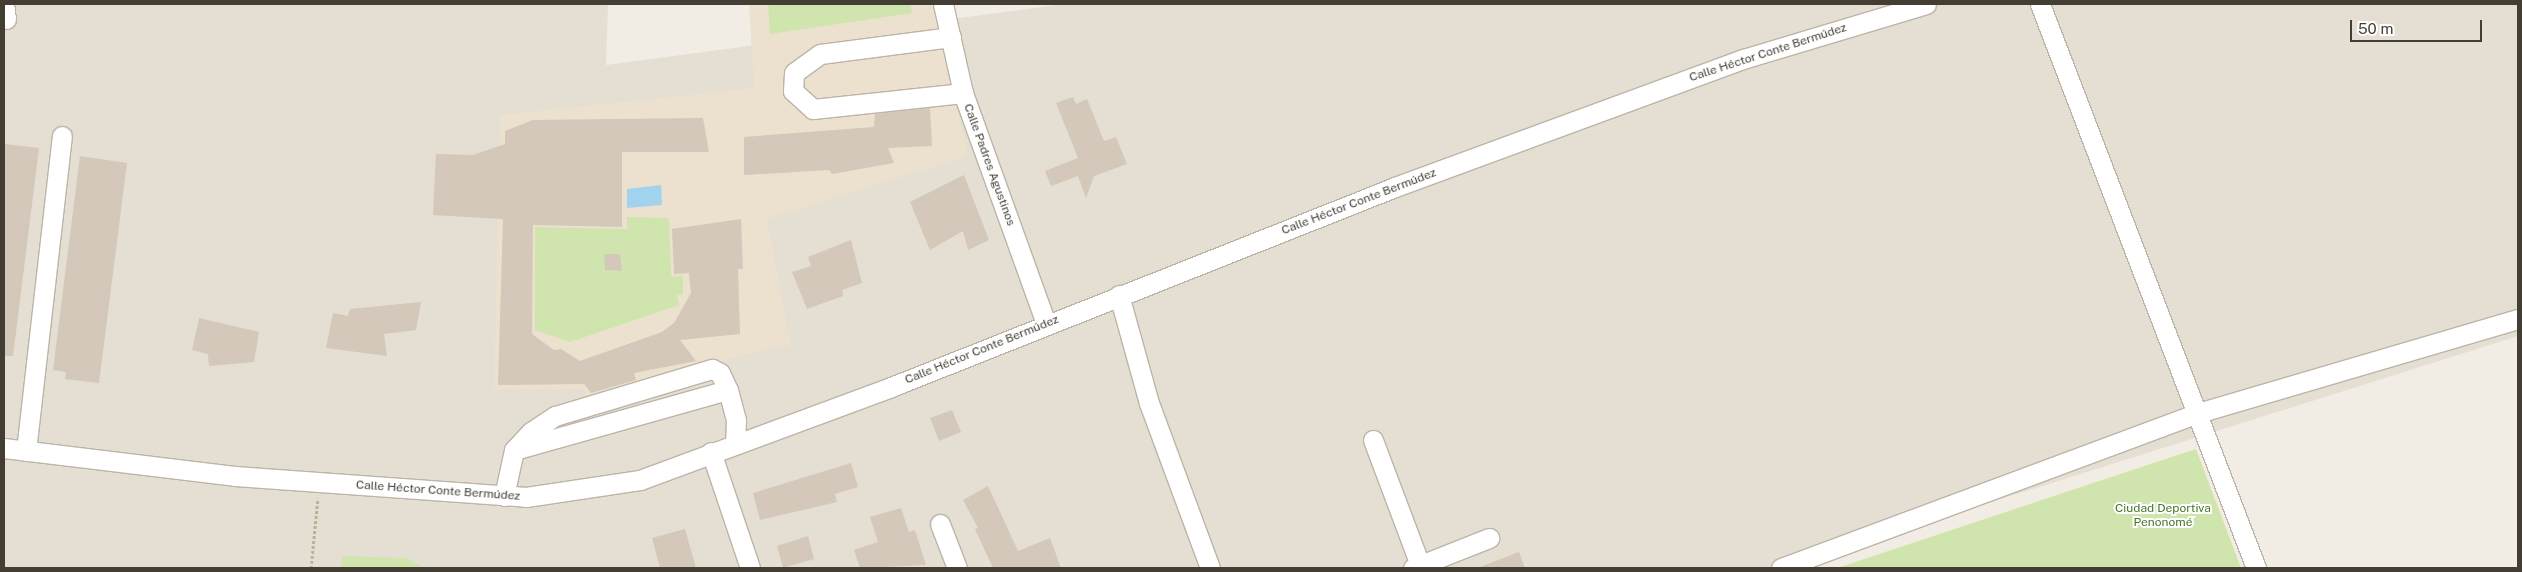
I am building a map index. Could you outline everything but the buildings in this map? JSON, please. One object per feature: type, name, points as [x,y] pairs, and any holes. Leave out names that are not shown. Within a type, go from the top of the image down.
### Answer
[{"type":"street","name":"Calle Padres Agustinos","points":[[943,4],[964,93],[1046,324]]},
{"type":"street","name":"Calle Héctor Conte Bermúdez","points":[[4,448],[319,482],[504,496],[526,497],[640,480],[735,443],[891,387],[1118,295],[1742,59],[1926,4]]},
{"type":"street","points":[[2040,4],[2256,568]]},
{"type":"street","points":[[952,37],[820,54],[794,73],[793,91],[813,109],[964,93]]},
{"type":"street","points":[[26,451],[62,136]]},
{"type":"street","points":[[1118,295],[1149,403],[1210,568]]},
{"type":"street","points":[[1781,568],[2198,413],[2518,319]]},
{"type":"street","points":[[504,496],[514,450],[531,432],[555,416],[712,370],[720,373],[728,390],[736,420],[735,443]]},
{"type":"street","points":[[1373,440],[1417,567],[1489,538]]},
{"type":"street","points":[[711,452],[750,568]]},
{"type":"street","points":[[940,524],[957,568]]},
{"type":"path","points":[[312,568],[319,482]]},
{"type":"shaded area","points":[[4,4],[608,4],[606,65],[1065,4],[2518,4],[2518,336],[1782,568],[4,568]]},
{"type":"shaded area","points":[[749,4],[933,4],[968,156],[767,219],[791,345],[643,378],[645,395],[599,412],[582,389],[494,389],[500,115],[754,88]]},
{"type":"green space","points":[[768,4],[910,4],[912,13],[770,34]]},
{"type":"green space","points":[[627,217],[669,218],[671,273],[672,277],[683,276],[683,295],[677,295],[679,305],[570,342],[535,330],[535,227],[627,229]]},
{"type":"green space","name":"Ciudad Deportiva Penonomé","points":[[2196,449],[2241,568],[1837,568]]},
{"type":"green space","points":[[342,556],[405,558],[426,568],[340,568]]},
{"type":"water","points":[[661,185],[662,205],[627,208],[627,189]]}]
